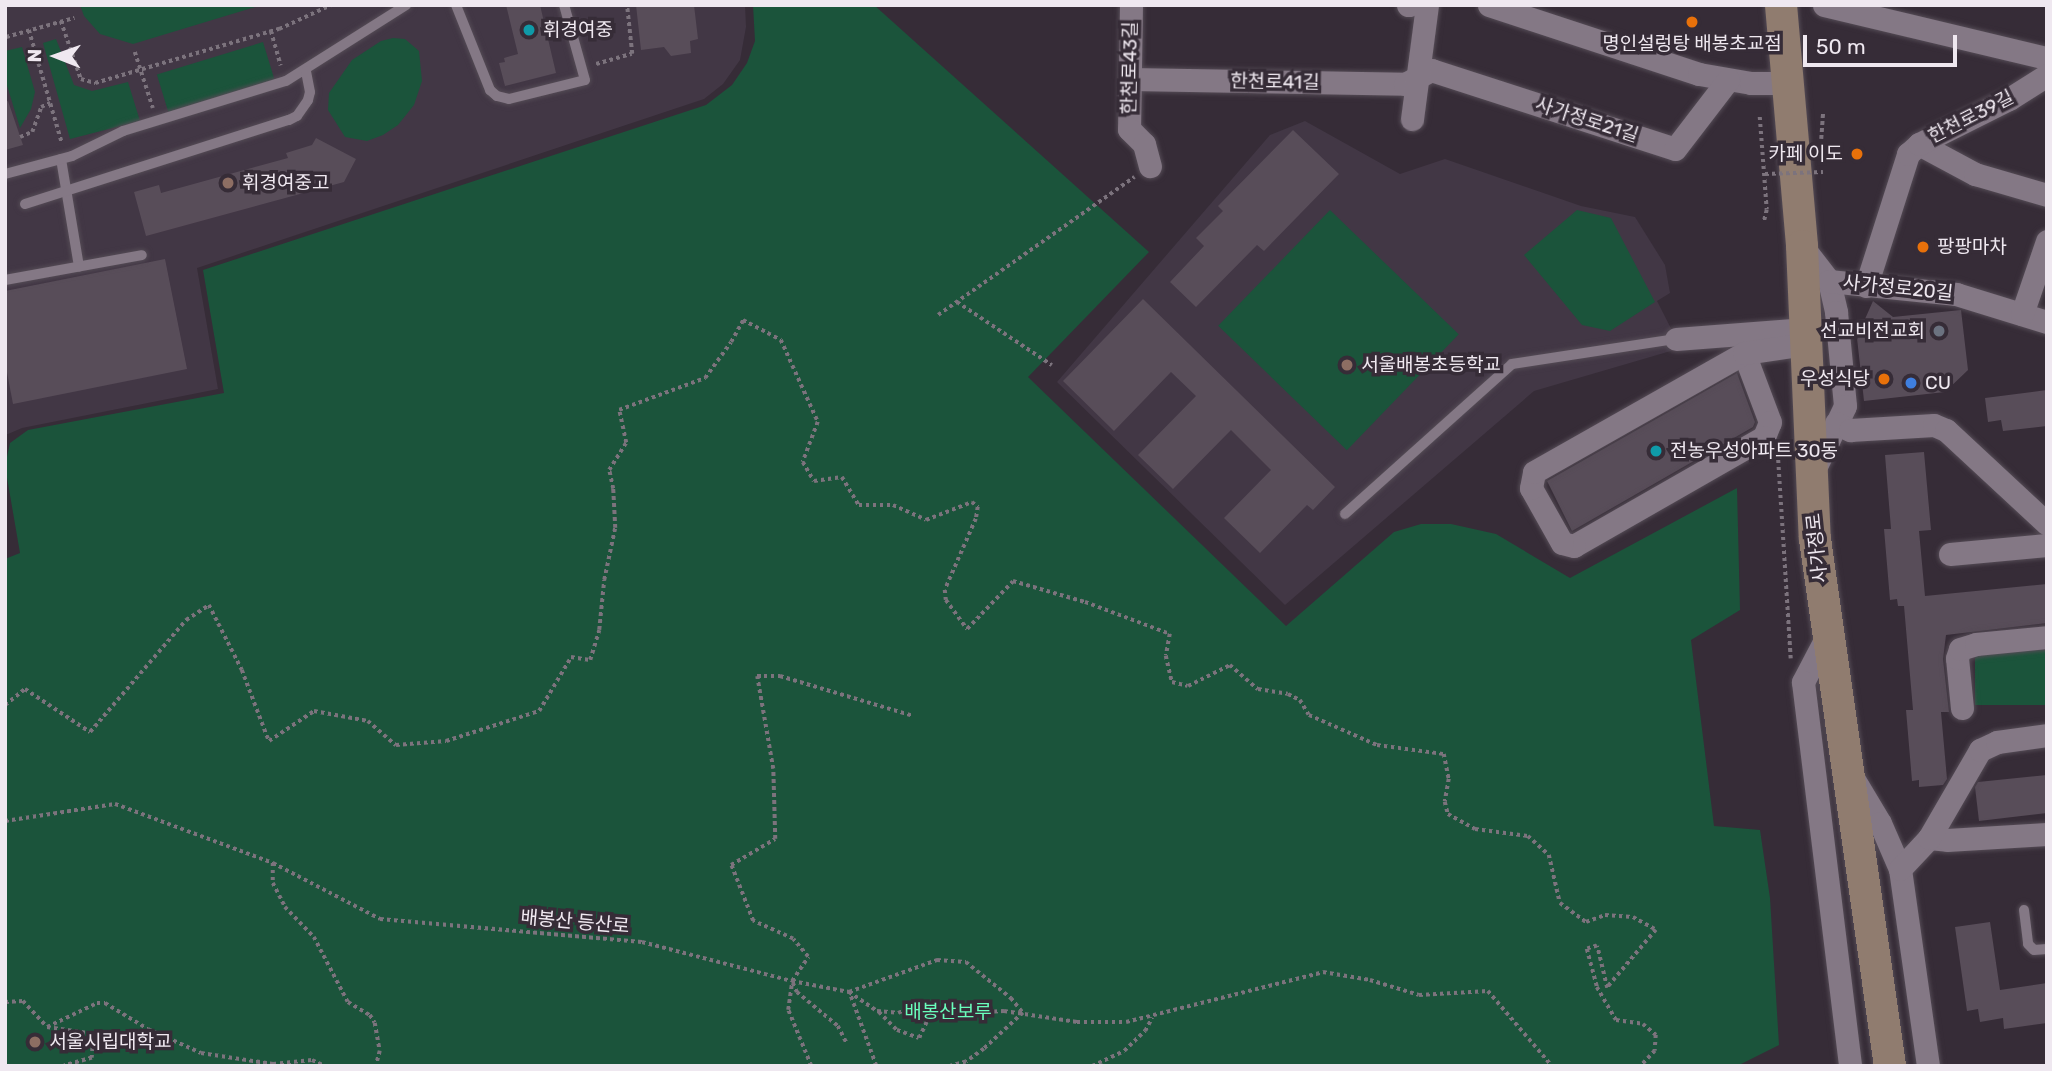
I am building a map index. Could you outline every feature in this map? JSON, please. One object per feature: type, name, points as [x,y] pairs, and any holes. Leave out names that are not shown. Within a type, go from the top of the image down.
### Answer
[{"type":"main road","name":"사가정로","points":[[1781,5],[1802,246],[1811,476],[1827,636],[1890,1066]]},
{"type":"street","name":"한천로43길","points":[[1131,5],[1129,129],[1144,144],[1150,166]]},
{"type":"street","points":[[1412,119],[1427,5]]},
{"type":"street","points":[[1489,5],[1699,74],[1728,80],[1786,83]]},
{"type":"street","points":[[1824,5],[2047,58]]},
{"type":"street","name":"사가정로21길","points":[[1417,75],[1431,70],[1675,149],[1728,80]]},
{"type":"street","name":"한천로41길","points":[[1130,79],[1405,84],[1417,75]]},
{"type":"street","name":"한천로39길","points":[[1866,286],[1908,154],[1919,144],[2009,99],[2047,75]]},
{"type":"street","points":[[1919,144],[1975,174],[2047,195]]},
{"type":"street","points":[[2022,314],[2047,241]]},
{"type":"street","points":[[1802,246],[1829,281],[1836,312],[1845,405],[1811,476]]},
{"type":"street","name":"사가정로20길","points":[[1829,281],[1956,294],[2047,322]]},
{"type":"street","points":[[1676,339],[1806,337]]},
{"type":"street","points":[[1744,354],[1768,411],[1770,422],[1764,437],[1574,546],[1562,543],[1531,488],[1534,472],[1744,354],[1806,337]]},
{"type":"street","points":[[1836,423],[1850,430],[1934,425],[1946,430],[2042,514]]},
{"type":"street","points":[[1950,554],[2047,545]]},
{"type":"street","points":[[1827,636],[1803,682],[1850,1066]]},
{"type":"street","points":[[1962,708],[1957,658],[1961,649],[1976,644],[2047,637]]},
{"type":"street","points":[[1900,869],[1929,838],[1980,750],[1997,741],[2047,735]]},
{"type":"street","name":"사가정로","points":[[1846,765],[1880,823],[1900,869],[1928,1066]]},
{"type":"street","points":[[1929,838],[1947,840],[2047,834]]},
{"type":"lane","points":[[5,174],[64,159],[109,136],[286,81],[306,71],[406,5]]},
{"type":"lane","points":[[456,5],[484,78],[497,96],[509,99],[584,80],[564,5]]},
{"type":"lane","points":[[25,204],[289,120],[297,116],[308,100],[310,92],[306,71]]},
{"type":"lane","points":[[64,159],[79,266]]},
{"type":"lane","points":[[5,280],[142,255]]},
{"type":"lane","points":[[1345,514],[1512,364],[1676,339]]},
{"type":"lane","points":[[2024,911],[2028,944],[2034,950],[2047,949]]},
{"type":"path","points":[[61,22],[81,79],[95,83],[271,31],[308,18],[331,5]]},
{"type":"path","points":[[580,67],[632,54],[627,7]]},
{"type":"path","points":[[6,37],[74,18]]},
{"type":"path","points":[[29,30],[64,159]]},
{"type":"path","points":[[271,31],[286,81]]},
{"type":"path","points":[[135,52],[156,121]]},
{"type":"path","points":[[20,138],[33,132],[41,107],[50,103]]},
{"type":"path","points":[[1820,128],[1823,113]]},
{"type":"path","points":[[1760,117],[1765,174],[1765,222]]},
{"type":"path","points":[[938,315],[1150,166]]},
{"type":"path","points":[[1765,174],[1823,172]]},
{"type":"path","points":[[957,302],[1052,365]]},
{"type":"path","points":[[5,705],[26,690],[90,732],[186,620],[208,605],[242,670],[269,741],[314,710],[368,721],[396,745],[446,741],[539,711],[571,657],[590,660],[599,629],[604,580],[615,528],[613,489],[608,471],[626,443],[619,410],[705,378],[732,342],[743,320],[781,340],[818,422],[803,463],[814,481],[842,477],[859,505],[893,505],[926,520],[972,502],[978,507],[976,519],[945,590],[946,600],[967,629],[1013,581],[1085,601],[1170,634],[1166,656],[1172,682],[1188,685],[1230,665],[1258,690],[1288,694],[1300,700],[1309,715],[1377,745],[1444,754],[1449,779],[1445,802],[1448,814],[1475,829],[1528,836],[1549,855],[1560,904],[1586,922],[1605,915],[1633,917],[1656,930],[1608,988],[1597,946],[1587,949],[1597,986],[1616,1020],[1643,1024],[1656,1035],[1655,1051],[1641,1066]]},
{"type":"path","points":[[1778,447],[1790,656],[1797,675],[1803,682]]},
{"type":"path","points":[[811,1066],[788,1010],[792,981],[808,957],[793,939],[753,921],[730,865],[775,839],[773,769],[757,676],[780,676],[913,716]]},
{"type":"path","name":"배봉산 등산로","points":[[5,821],[115,804],[273,863],[380,919],[642,942],[792,981],[849,992],[877,1011],[897,1030],[919,1038],[935,1004]]},
{"type":"path","points":[[273,863],[273,883],[285,907],[313,937],[348,1002],[370,1015],[375,1023],[380,1051],[376,1066]]},
{"type":"path","points":[[876,1066],[849,992],[937,960],[966,962],[984,973],[1019,1005],[1023,1013]]},
{"type":"path","points":[[877,1011],[898,1013],[915,1004],[935,1004],[966,1013],[1023,1013],[1037,1018],[1077,1022],[1119,1022],[1152,1018],[1299,976],[1323,972],[1370,980],[1419,995],[1488,991],[1552,1066]]},
{"type":"path","points":[[792,981],[797,992],[838,1026],[847,1044]]},
{"type":"path","points":[[5,1002],[23,1001],[47,1027],[94,1034],[92,1058],[64,1066]]},
{"type":"path","points":[[47,1027],[97,1003],[106,1003],[148,1029],[201,1053],[273,1064],[312,1060],[325,1066]]},
{"type":"path","points":[[951,1066],[966,1062],[984,1049],[1023,1013]]},
{"type":"path","points":[[1092,1066],[1124,1051],[1145,1031],[1152,1018]]},
{"type":"shaded area","name":"휘경여중고","points":[[5,5],[745,5],[746,27],[740,60],[723,84],[704,99],[197,268],[218,389],[22,428],[5,434]]},
{"type":"shaded area","name":"서울배봉초등학교","points":[[1305,121],[1400,174],[1445,159],[1581,206],[1635,217],[1665,265],[1670,293],[1657,301],[1681,348],[1534,391],[1285,605],[1057,382],[1270,135]]},
{"type":"green space","points":[[80,5],[262,5],[133,44],[100,34],[84,16]]},
{"type":"green space","name":"배봉산보루","points":[[753,5],[874,5],[1149,252],[1028,377],[1286,626],[1394,532],[1421,524],[1451,524],[1496,534],[1570,578],[1737,488],[1740,610],[1691,640],[1714,826],[1760,830],[1770,898],[1779,1045],[1737,1066],[5,1066],[5,559],[20,553],[5,466],[10,443],[28,430],[224,393],[203,270],[706,105],[732,85],[747,63],[755,41]]},
{"type":"green space","points":[[56,39],[74,85],[92,91],[128,82],[140,121],[70,139],[43,43]]},
{"type":"green space","points":[[405,39],[419,51],[422,81],[414,105],[398,125],[383,135],[367,141],[345,137],[328,110],[329,93],[352,60],[381,41]]},
{"type":"green space","points":[[263,42],[275,81],[169,114],[157,74]]},
{"type":"green space","points":[[22,47],[35,92],[31,109],[20,128],[5,79],[5,51]]},
{"type":"green space","points":[[1330,210],[1459,334],[1347,450],[1218,326]]},
{"type":"green space","points":[[1577,210],[1611,218],[1655,302],[1610,331],[1582,325],[1524,255]]},
{"type":"green space","points":[[1975,650],[2047,650],[2047,705],[1975,705]]},
{"type":"building","name":"휘경여중","points":[[506,5],[540,5],[556,73],[505,86],[499,63],[505,62],[504,58],[518,54]]},
{"type":"building","points":[[636,5],[694,5],[698,39],[690,41],[691,53],[671,56],[664,47],[641,50]]},
{"type":"building","points":[[8,101],[23,145],[5,150],[5,102]]},
{"type":"building","points":[[1293,130],[1339,174],[1264,251],[1257,245],[1196,307],[1170,282],[1204,246],[1196,238],[1223,211],[1218,206]]},
{"type":"building","points":[[316,138],[356,159],[344,182],[146,236],[134,192],[159,185],[161,193],[288,158],[286,153],[312,145]]},
{"type":"building","points":[[165,259],[187,369],[13,404],[5,362],[5,291]]},
{"type":"building","points":[[1143,299],[1335,487],[1313,510],[1307,505],[1260,553],[1224,518],[1271,470],[1231,430],[1173,489],[1138,455],[1196,396],[1171,372],[1114,431],[1063,381]]},
{"type":"building","points":[[1873,301],[1893,317],[1961,310],[1968,370],[1945,392],[1864,401],[1855,320],[1865,319]]},
{"type":"building","name":"전농우성아파트 30동","points":[[1737,373],[1755,422],[1753,427],[1572,531],[1547,481]]},
{"type":"building","points":[[2047,390],[2047,426],[2003,431],[2001,420],[1988,422],[1985,398]]},
{"type":"building","points":[[1924,452],[1931,530],[1919,531],[1925,596],[2047,584],[2047,623],[1946,635],[1943,659],[1949,712],[1941,712],[1947,779],[1943,785],[1919,787],[1919,780],[1912,781],[1906,710],[1913,710],[1904,606],[1898,606],[1897,599],[1890,600],[1884,529],[1891,529],[1885,455]]},
{"type":"building","points":[[2047,775],[2047,813],[1979,821],[1975,787],[1978,782]]},
{"type":"building","points":[[1990,922],[2000,990],[2047,983],[2047,1023],[2004,1029],[2003,1018],[1980,1022],[1978,1009],[1967,1011],[1955,927]]},
{"type":"place","name":"명인설렁탕 배봉초교점","points":[[1692,22]]},
{"type":"place","name":"휘경여중","points":[[529,30]]},
{"type":"place","name":"카페 이도","points":[[1857,154]]},
{"type":"place","name":"휘경여중고","points":[[228,183]]},
{"type":"place","name":"팡팡마차","points":[[1923,247]]},
{"type":"place","name":"선교비전교회","points":[[1939,331]]},
{"type":"place","name":"서울배봉초등학교","points":[[1347,365]]},
{"type":"place","name":"우성식당","points":[[1884,379]]},
{"type":"place","name":"CU","points":[[1911,383]]},
{"type":"place","name":"전농우성아파트 30동","points":[[1656,451]]},
{"type":"place","name":"서울시립대학교","points":[[35,1042]]}]
